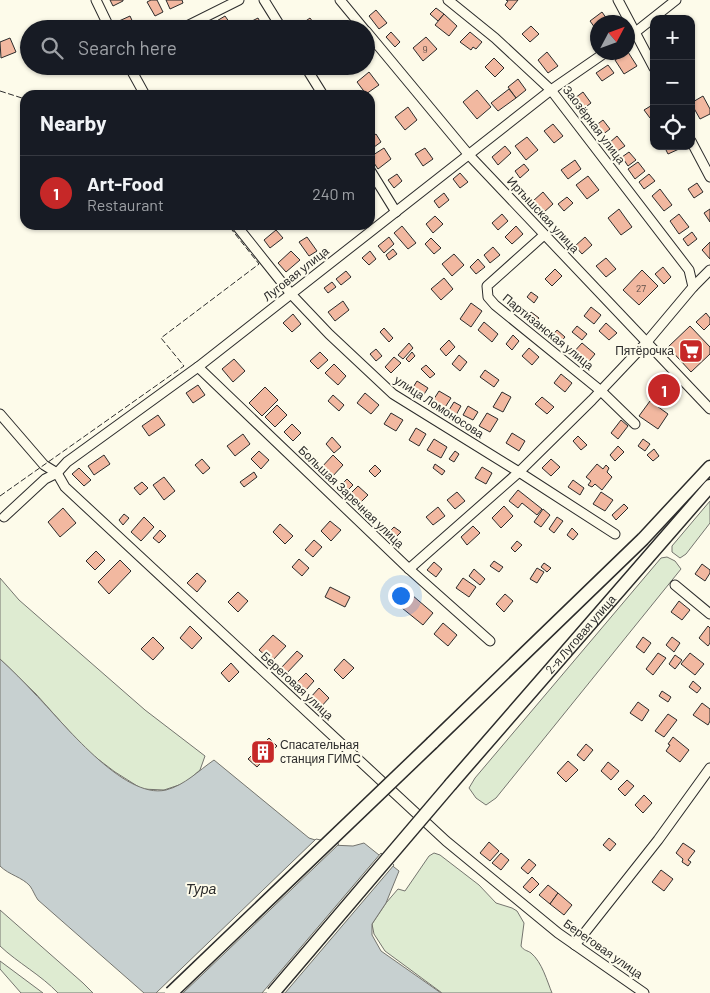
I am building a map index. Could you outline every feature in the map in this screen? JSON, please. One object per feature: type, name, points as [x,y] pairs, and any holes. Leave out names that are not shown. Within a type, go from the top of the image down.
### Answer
[{"type":"main road","name":"2-я Луговая улица","points":[[171,993],[642,539],[710,467]]},
{"type":"main road","name":"2-я Луговая улица","points":[[273,993],[451,784],[710,486]]},
{"type":"street","points":[[96,0],[106,20]]},
{"type":"street","points":[[199,20],[239,0]]},
{"type":"street","points":[[264,0],[276,20]]},
{"type":"street","name":"Иртышская улица","points":[[340,0],[357,20]]},
{"type":"street","name":"Заозёрная улица","points":[[448,0],[495,38],[551,90],[689,270],[693,287]]},
{"type":"street","points":[[618,0],[624,15]]},
{"type":"street","points":[[635,32],[676,0]]},
{"type":"street","points":[[635,41],[650,62]]},
{"type":"street","name":"Иртышская улица","points":[[375,42],[470,155],[710,409]]},
{"type":"street","name":"Луговая улица","points":[[375,228],[551,90],[594,60]]},
{"type":"street","points":[[134,75],[142,90]]},
{"type":"street","points":[[311,75],[320,90]]},
{"type":"street","points":[[695,149],[710,177]]},
{"type":"street","points":[[375,178],[396,212]]},
{"type":"street","name":"улица Ломоносова","points":[[240,230],[291,294],[329,334],[393,394],[615,534]]},
{"type":"street","name":"Луговая улица","points":[[4,517],[45,479],[57,473],[66,462],[198,367],[373,230]]},
{"type":"street","name":"Партизанская улица","points":[[544,235],[488,286],[488,297],[495,306],[601,391],[635,424]]},
{"type":"street","points":[[409,569],[519,472],[601,391],[710,270]]},
{"type":"street","name":"Большая Заречная улица","points":[[198,367],[409,569],[490,641]]},
{"type":"street","name":"Береговая улица","points":[[0,414],[44,465],[57,473],[66,487],[446,841],[558,933],[644,993]]},
{"type":"street","points":[[676,585],[710,614]]},
{"type":"street","points":[[575,945],[708,774]]},
{"type":"green space","points":[[710,501],[710,523],[686,554],[680,558],[672,552],[672,546]]},
{"type":"green space","points":[[667,557],[675,561],[681,569],[496,798],[486,805],[476,798],[469,788],[475,778],[661,558]]},
{"type":"green space","points":[[0,578],[19,600],[145,710],[205,756],[200,770],[185,783],[164,790],[142,789],[86,750],[36,694],[0,659]]},
{"type":"green space","points":[[434,853],[440,855],[479,885],[496,903],[517,911],[524,923],[521,946],[538,961],[552,993],[442,993],[385,951],[374,934],[372,924],[398,889],[405,891],[429,856]]},
{"type":"green space","points":[[0,910],[93,993],[58,993],[0,946]]},
{"type":"green space","points":[[0,961],[43,993],[21,993],[0,969]]},
{"type":"water","name":"Тура","points":[[0,659],[77,739],[113,771],[131,783],[149,790],[166,790],[185,781],[214,760],[309,838],[331,845],[353,846],[364,843],[399,871],[386,903],[372,924],[372,935],[381,951],[441,993],[144,993],[38,900],[27,883],[0,866]]},
{"type":"pier","points":[[316,839],[339,844],[183,993],[156,993]]},
{"type":"pier","points":[[381,853],[394,865],[285,993],[262,993]]},
{"type":"building","points":[[110,0],[123,0],[123,1],[113,6]]},
{"type":"building","points":[[157,0],[163,12],[155,16],[147,2]]},
{"type":"building","points":[[166,0],[182,0],[183,3],[170,9]]},
{"type":"building","points":[[506,0],[518,0],[510,10],[505,5],[508,1]]},
{"type":"building","points":[[436,8],[444,14],[438,21],[430,14]]},
{"type":"building","points":[[376,10],[387,23],[379,29],[375,24],[375,20],[372,20],[369,16]]},
{"type":"building","points":[[444,14],[457,26],[449,36],[435,25]]},
{"type":"building","points":[[130,16],[132,20],[121,20]]},
{"type":"building","points":[[225,16],[228,20],[218,20]]},
{"type":"building","points":[[531,26],[539,34],[530,42],[522,34]]},
{"type":"building","points":[[391,32],[400,42],[395,47],[386,37]]},
{"type":"building","points":[[470,32],[482,42],[476,49],[473,47],[471,50],[460,42]]},
{"type":"building","points":[[426,37],[437,49],[423,61],[413,48]]},
{"type":"building","points":[[10,38],[16,52],[1,58],[0,42]]},
{"type":"building","points":[[547,52],[558,66],[548,73],[538,60]]},
{"type":"building","points":[[494,58],[504,68],[495,77],[485,67]]},
{"type":"building","points":[[615,60],[633,60],[637,66],[624,74]]},
{"type":"building","points":[[608,65],[614,73],[602,81],[596,73]]},
{"type":"building","points":[[365,75],[371,75],[379,85],[372,90],[363,90],[357,82]]},
{"type":"building","points":[[518,79],[526,90],[516,98],[508,87]]},
{"type":"building","points":[[509,89],[516,98],[498,111],[491,103]]},
{"type":"building","points":[[477,90],[491,107],[477,119],[463,102]]},
{"type":"building","points":[[583,92],[591,103],[583,109],[575,98]]},
{"type":"building","points":[[703,96],[710,109],[710,114],[700,119],[695,110],[695,101]]},
{"type":"building","points":[[650,106],[650,118],[644,110]]},
{"type":"building","points":[[408,107],[417,120],[405,130],[395,117]]},
{"type":"building","points":[[603,120],[610,129],[602,135],[595,126]]},
{"type":"building","points":[[553,124],[563,136],[554,143],[544,131]]},
{"type":"building","points":[[375,135],[381,142],[375,146]]},
{"type":"building","points":[[617,136],[625,146],[616,152],[609,143]]},
{"type":"building","points":[[527,137],[538,150],[526,160],[515,146]]},
{"type":"building","points":[[505,146],[511,153],[498,165],[492,157]]},
{"type":"building","points":[[384,148],[391,159],[378,169],[375,164],[375,154]]},
{"type":"building","points":[[425,148],[433,159],[423,166],[415,154]]},
{"type":"building","points":[[666,150],[677,150],[668,154]]},
{"type":"building","points":[[629,152],[636,160],[628,166],[622,157]]},
{"type":"building","points":[[575,160],[581,169],[568,179],[561,170]]},
{"type":"building","points":[[638,162],[645,171],[635,179],[628,169]]},
{"type":"building","points":[[524,164],[529,170],[520,178],[515,171]]},
{"type":"building","points":[[460,173],[468,182],[460,188],[453,179]]},
{"type":"building","points":[[397,174],[402,181],[394,188],[388,180]]},
{"type":"building","points":[[649,174],[655,181],[644,189],[639,182]]},
{"type":"building","points":[[588,176],[599,190],[587,199],[576,185]]},
{"type":"building","points":[[697,183],[703,192],[694,198],[688,189]]},
{"type":"building","points":[[660,189],[672,205],[664,211],[652,196]]},
{"type":"building","points":[[543,192],[553,204],[543,213],[533,201]]},
{"type":"building","points":[[444,193],[449,200],[439,208],[434,201]]},
{"type":"building","points":[[567,197],[573,203],[564,211],[558,204]]},
{"type":"building","points":[[619,209],[632,227],[621,235],[608,218]]},
{"type":"building","points":[[710,209],[710,222],[704,213]]},
{"type":"building","points":[[502,214],[508,221],[498,230],[492,223]]},
{"type":"building","points":[[679,214],[689,227],[679,234],[670,221]]},
{"type":"building","points":[[435,216],[443,224],[433,233],[426,224]]},
{"type":"building","points":[[402,226],[416,243],[408,249],[394,233]]},
{"type":"building","points":[[516,226],[523,234],[512,244],[505,237]]},
{"type":"building","points":[[276,230],[283,238],[270,248],[264,240]]},
{"type":"building","points":[[692,232],[697,239],[688,246],[683,239]]},
{"type":"building","points":[[307,237],[317,251],[309,256],[299,242]]},
{"type":"building","points":[[389,237],[394,244],[384,253],[378,246]]},
{"type":"building","points":[[585,237],[592,245],[582,254],[575,246]]},
{"type":"building","points":[[431,238],[441,248],[434,254],[425,244]]},
{"type":"building","points":[[710,242],[710,259],[702,250]]},
{"type":"building","points":[[493,247],[500,255],[490,263],[484,255]]},
{"type":"building","points":[[393,249],[397,254],[389,260],[386,255]]},
{"type":"building","points":[[291,251],[300,260],[286,272],[278,263]]},
{"type":"building","points":[[370,251],[376,259],[369,265],[362,258]]},
{"type":"building","points":[[454,254],[464,265],[452,276],[442,264]]},
{"type":"building","points":[[606,258],[616,269],[606,277],[596,266]]},
{"type":"building","points":[[478,259],[485,267],[476,274],[470,267]]},
{"type":"building","points":[[663,267],[671,277],[664,284],[655,274]]},
{"type":"building","points":[[555,269],[562,276],[552,286],[545,279]]},
{"type":"building","points":[[642,270],[658,286],[639,305],[623,290]]},
{"type":"building","points":[[346,271],[351,277],[341,285],[336,279]]},
{"type":"building","points":[[444,278],[453,289],[441,300],[431,289]]},
{"type":"building","points":[[332,282],[336,287],[328,293],[324,288]]},
{"type":"building","points":[[531,292],[538,297],[534,303],[527,297]]},
{"type":"building","points":[[343,301],[349,310],[335,321],[328,312]]},
{"type":"building","points":[[471,303],[482,311],[471,327],[460,319]]},
{"type":"building","points":[[591,307],[601,315],[594,324],[584,316]]},
{"type":"building","points":[[531,312],[539,318],[533,325],[526,319]]},
{"type":"building","points":[[706,313],[710,318],[710,324],[704,330],[696,322]]},
{"type":"building","points":[[293,314],[301,324],[292,332],[283,323]]},
{"type":"building","points":[[484,322],[498,334],[492,342],[478,330]]},
{"type":"building","points":[[606,323],[617,333],[609,340],[599,331]]},
{"type":"building","points":[[577,326],[587,334],[582,340],[572,332]]},
{"type":"building","name":"Пятёрочка","points":[[690,326],[710,347],[710,354],[691,372],[668,347]]},
{"type":"building","points":[[384,328],[393,338],[389,342],[380,332]]},
{"type":"building","points":[[557,330],[565,337],[558,345],[550,338]]},
{"type":"building","points":[[513,335],[519,341],[512,350],[506,344]]},
{"type":"building","points":[[449,340],[455,347],[446,356],[440,349]]},
{"type":"building","points":[[409,343],[413,348],[403,359],[398,355]]},
{"type":"building","points":[[582,343],[595,354],[586,365],[572,354]]},
{"type":"building","points":[[529,348],[539,357],[532,365],[522,356]]},
{"type":"building","points":[[376,349],[382,356],[376,361],[370,354]]},
{"type":"building","points":[[320,352],[328,360],[318,369],[310,361]]},
{"type":"building","points":[[412,352],[415,356],[409,362],[406,359]]},
{"type":"building","points":[[459,355],[467,362],[460,371],[452,364]]},
{"type":"building","points":[[394,357],[401,363],[391,373],[385,367]]},
{"type":"building","points":[[234,359],[245,371],[233,382],[222,369]]},
{"type":"building","points":[[334,364],[346,376],[338,385],[325,373]]},
{"type":"building","points":[[426,365],[435,374],[430,378],[421,369]]},
{"type":"building","points":[[485,370],[499,380],[494,387],[480,377]]},
{"type":"building","points":[[561,374],[572,383],[565,392],[554,383]]},
{"type":"building","points":[[653,380],[669,392],[665,398],[648,386]]},
{"type":"building","points":[[417,381],[428,388],[423,396],[412,389]]},
{"type":"building","points":[[198,385],[205,395],[193,403],[186,393]]},
{"type":"building","points":[[265,387],[278,400],[262,416],[249,403]]},
{"type":"building","points":[[439,391],[451,398],[444,409],[432,402]]},
{"type":"building","points":[[502,392],[511,397],[503,412],[493,407]]},
{"type":"building","points":[[365,393],[379,405],[371,414],[357,403]]},
{"type":"building","points":[[333,395],[344,405],[339,411],[328,401]]},
{"type":"building","points":[[542,397],[554,407],[547,414],[535,404]]},
{"type":"building","points":[[650,401],[668,414],[658,429],[639,416]]},
{"type":"building","points":[[454,402],[461,406],[456,415],[449,410]]},
{"type":"building","points":[[277,405],[287,415],[275,427],[265,417]]},
{"type":"building","points":[[468,406],[478,412],[473,420],[463,415]]},
{"type":"building","points":[[391,413],[403,420],[396,431],[384,424]]},
{"type":"building","points":[[487,413],[498,419],[490,432],[479,426]]},
{"type":"building","points":[[158,415],[165,425],[149,436],[142,426]]},
{"type":"building","points":[[621,420],[628,426],[618,439],[611,433]]},
{"type":"building","points":[[292,424],[301,433],[293,441],[284,432]]},
{"type":"building","points":[[416,428],[426,434],[419,446],[409,440]]},
{"type":"building","points":[[512,433],[525,441],[519,451],[506,443]]},
{"type":"building","points":[[243,434],[250,444],[235,456],[227,446]]},
{"type":"building","points":[[578,436],[587,445],[581,450],[573,441]]},
{"type":"building","points":[[332,437],[341,447],[334,453],[326,444]]},
{"type":"building","points":[[434,439],[447,447],[441,458],[427,450]]},
{"type":"building","points":[[643,439],[650,444],[645,451],[638,446]]},
{"type":"building","points":[[618,446],[624,452],[615,461],[610,455]]},
{"type":"building","points":[[654,449],[659,456],[653,461],[647,455]]},
{"type":"building","points":[[259,451],[269,460],[261,469],[251,459]]},
{"type":"building","points":[[455,451],[459,454],[454,462],[449,459]]},
{"type":"building","points":[[104,455],[110,464],[94,475],[88,466]]},
{"type":"building","points":[[333,455],[343,465],[331,478],[320,469]]},
{"type":"building","points":[[202,459],[210,468],[203,474],[195,465]]},
{"type":"building","points":[[551,459],[560,467],[551,476],[542,468]]},
{"type":"building","points":[[435,464],[445,471],[442,475],[433,468]]},
{"type":"building","points":[[597,464],[603,469],[606,465],[609,468],[607,472],[612,477],[602,490],[595,484],[592,487],[588,485],[591,481],[586,477]]},
{"type":"building","points":[[375,465],[381,471],[375,477],[369,471]]},
{"type":"building","points":[[482,467],[492,473],[486,484],[475,478]]},
{"type":"building","points":[[79,468],[91,480],[84,486],[72,474]]},
{"type":"building","points":[[254,472],[257,477],[244,487],[240,482]]},
{"type":"building","points":[[164,477],[175,491],[164,500],[153,485]]},
{"type":"building","points":[[347,479],[353,485],[345,493],[339,487]]},
{"type":"building","points":[[573,480],[584,488],[580,495],[568,487]]},
{"type":"building","points":[[142,482],[148,488],[140,495],[134,488]]},
{"type":"building","points":[[358,486],[368,495],[358,505],[348,496]]},
{"type":"building","points":[[518,490],[542,509],[537,515],[522,503],[518,508],[509,501]]},
{"type":"building","points":[[457,492],[465,501],[455,509],[447,500]]},
{"type":"building","points":[[601,492],[613,500],[605,511],[593,504]]},
{"type":"building","points":[[624,504],[628,508],[616,520],[612,515]]},
{"type":"building","points":[[504,506],[513,516],[501,528],[492,518]]},
{"type":"building","points":[[438,507],[445,516],[433,525],[426,517]]},
{"type":"building","points":[[63,508],[76,523],[60,537],[48,522]]},
{"type":"building","points":[[543,509],[550,515],[541,527],[534,522]]},
{"type":"building","points":[[124,514],[129,518],[123,525],[119,520]]},
{"type":"building","points":[[144,517],[154,527],[141,541],[131,532]]},
{"type":"building","points":[[557,517],[563,521],[554,533],[549,529]]},
{"type":"building","points":[[330,521],[341,530],[331,541],[321,531]]},
{"type":"building","points":[[280,524],[293,536],[285,544],[273,532]]},
{"type":"building","points":[[473,526],[480,533],[467,545],[461,537]]},
{"type":"building","points":[[394,527],[401,532],[394,539],[388,533]]},
{"type":"building","points":[[572,528],[578,534],[573,540],[567,535]]},
{"type":"building","points":[[160,530],[166,536],[159,543],[153,538]]},
{"type":"building","points":[[314,540],[322,547],[313,557],[305,550]]},
{"type":"building","points":[[517,541],[522,545],[515,552],[511,548]]},
{"type":"building","points":[[96,551],[105,560],[95,570],[86,561]]},
{"type":"building","points":[[299,559],[309,568],[302,576],[292,567]]},
{"type":"building","points":[[120,560],[131,571],[109,594],[98,582]]},
{"type":"building","points":[[494,561],[503,567],[499,572],[490,566]]},
{"type":"building","points":[[434,562],[442,569],[436,577],[427,570]]},
{"type":"building","points":[[544,563],[551,568],[547,572],[541,567]]},
{"type":"building","points":[[702,564],[710,570],[705,581],[695,574]]},
{"type":"building","points":[[537,568],[544,572],[537,583],[530,579]]},
{"type":"building","points":[[474,569],[485,579],[480,585],[469,576]]},
{"type":"building","points":[[197,573],[206,581],[197,592],[187,583]]},
{"type":"building","points":[[463,578],[476,587],[469,597],[456,588]]},
{"type":"building","points":[[330,587],[350,597],[345,607],[325,597]]},
{"type":"building","points":[[238,592],[248,601],[238,612],[228,602]]},
{"type":"building","points":[[505,594],[513,601],[504,612],[496,604]]},
{"type":"building","points":[[412,595],[433,613],[423,625],[402,608]]},
{"type":"building","points":[[679,601],[690,610],[682,620],[671,612]]},
{"type":"building","points":[[443,623],[457,635],[448,646],[434,634]]},
{"type":"building","points":[[190,626],[202,638],[192,649],[180,638]]},
{"type":"building","points":[[708,626],[710,628],[710,643],[708,646],[699,638]]},
{"type":"building","points":[[273,635],[286,646],[272,661],[259,650]]},
{"type":"building","points":[[153,637],[164,648],[153,660],[141,649]]},
{"type":"building","points":[[643,637],[651,643],[644,653],[636,647]]},
{"type":"building","points":[[672,637],[680,643],[674,652],[666,645]]},
{"type":"building","points":[[297,651],[303,656],[285,675],[280,669]]},
{"type":"building","points":[[658,653],[666,658],[653,675],[646,669]]},
{"type":"building","points":[[690,653],[704,664],[695,675],[681,664]]},
{"type":"building","points":[[675,655],[682,660],[675,669],[669,664]]},
{"type":"building","points":[[344,659],[354,668],[343,679],[334,670]]},
{"type":"building","points":[[231,663],[239,672],[229,682],[221,673]]},
{"type":"building","points":[[306,673],[314,681],[306,690],[297,682]]},
{"type":"building","points":[[693,681],[701,688],[697,693],[689,687]]},
{"type":"building","points":[[319,688],[329,698],[320,708],[310,698]]},
{"type":"building","points":[[662,691],[671,697],[668,702],[659,696]]},
{"type":"building","points":[[638,702],[649,710],[642,721],[630,713]]},
{"type":"building","points":[[702,703],[710,709],[708,725],[693,715]]},
{"type":"building","points":[[668,714],[677,720],[664,737],[655,731]]},
{"type":"building","points":[[673,737],[689,750],[680,762],[666,751]]},
{"type":"building","name":"Спасательная станция ГИМС","points":[[269,738],[277,746],[257,767],[248,759]]},
{"type":"building","points":[[586,744],[593,750],[584,761],[577,755]]},
{"type":"building","points":[[568,761],[578,770],[566,782],[557,773]]},
{"type":"building","points":[[608,762],[619,771],[611,780],[601,771]]},
{"type":"building","points":[[627,780],[634,786],[625,796],[618,789]]},
{"type":"building","points":[[644,795],[652,803],[643,813],[635,805]]},
{"type":"building","points":[[609,838],[616,844],[610,851],[603,845]]},
{"type":"building","points":[[489,842],[499,851],[490,861],[480,853]]},
{"type":"building","points":[[683,843],[695,851],[688,860],[691,862],[688,866],[682,862],[683,859],[676,853]]},
{"type":"building","points":[[501,853],[509,860],[501,870],[492,863]]},
{"type":"building","points":[[529,859],[536,865],[528,874],[521,868]]},
{"type":"building","points":[[661,870],[673,879],[664,891],[652,882]]},
{"type":"building","points":[[532,877],[539,884],[530,893],[523,887]]},
{"type":"building","points":[[548,885],[558,893],[550,904],[539,895]]},
{"type":"building","points":[[558,893],[572,905],[564,915],[550,904]]},
{"type":"fence","points":[[0,91],[20,97]]},
{"type":"fence","points":[[0,496],[184,366],[161,338],[259,264],[232,230]]},
{"type":"place","name":"Пятёрочка","points":[[691,351]]},
{"type":"place","name":"Art-Food","points":[[664,390]]},
{"type":"place","name":"Спасательная станция ГИМС","points":[[263,752]]}]
